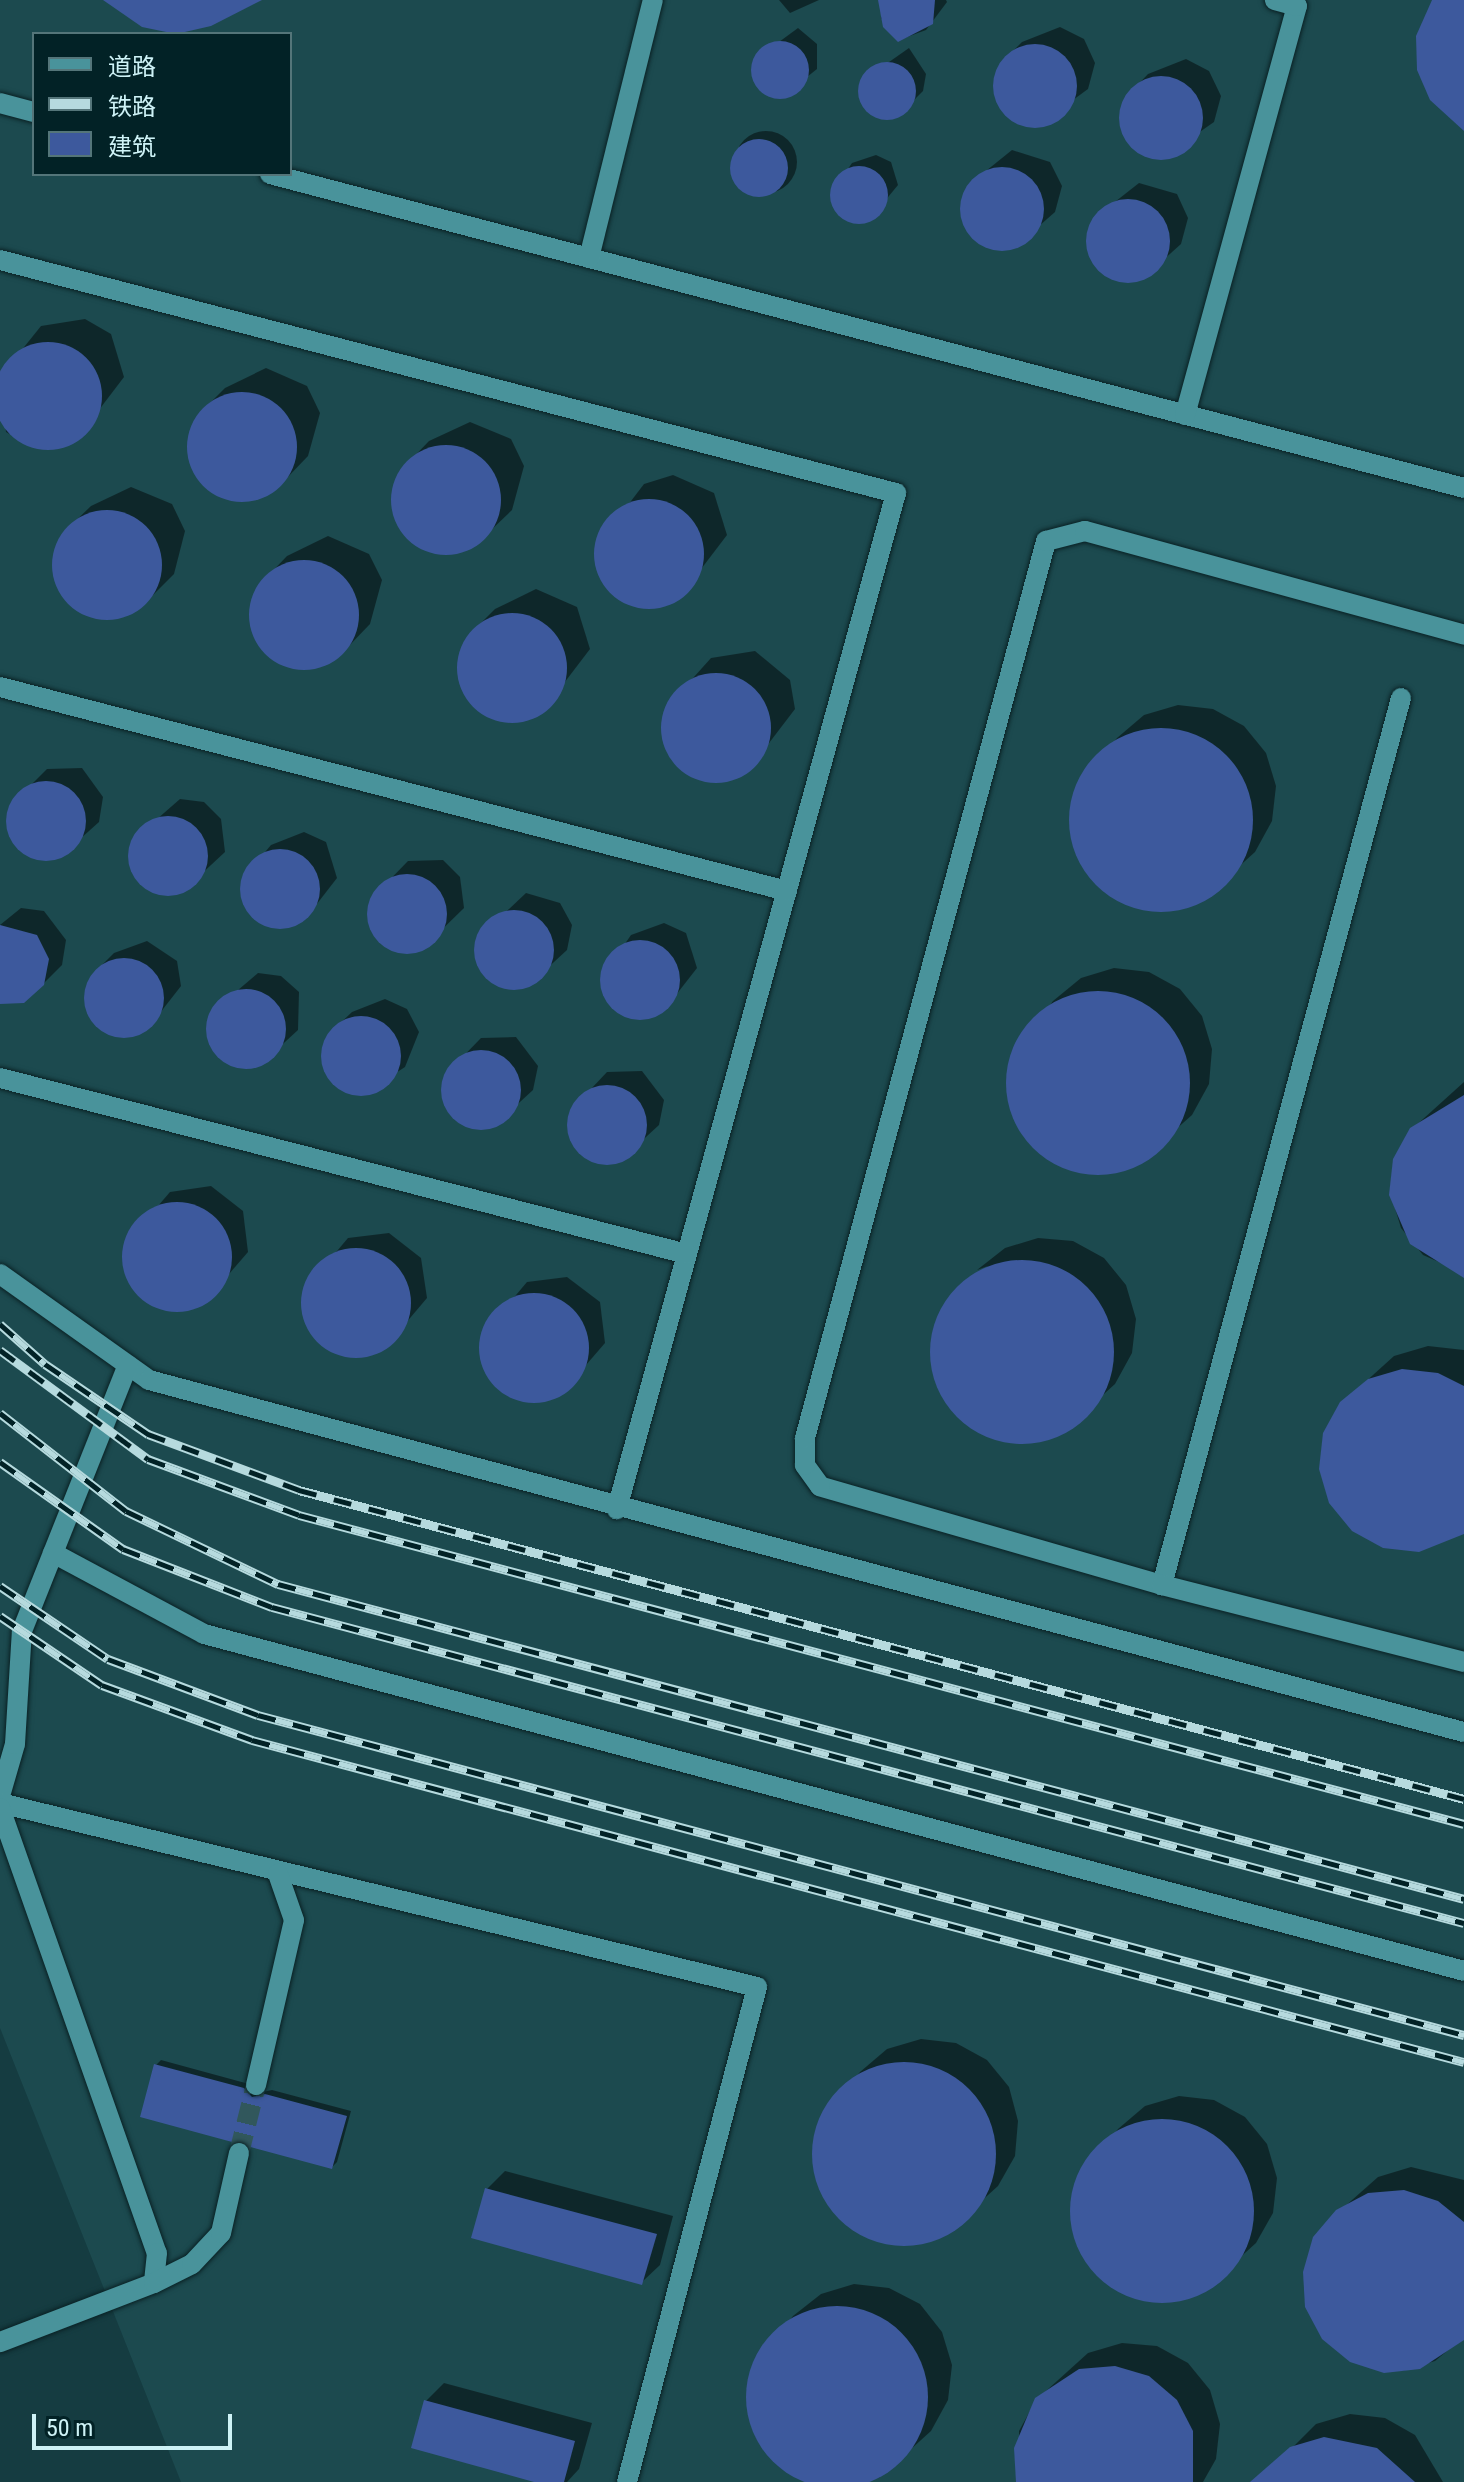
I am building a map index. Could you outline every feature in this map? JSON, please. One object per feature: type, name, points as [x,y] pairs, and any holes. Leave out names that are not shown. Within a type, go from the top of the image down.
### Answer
[{"type":"street","points":[[589,258],[653,0]]},
{"type":"street","points":[[1185,415],[1297,6],[1275,0]]},
{"type":"street","points":[[0,103],[32,111]]},
{"type":"street","points":[[278,176],[1464,488]]},
{"type":"street","points":[[0,260],[896,493],[617,1509]]},
{"type":"street","points":[[1464,635],[1085,531],[1057,533],[1037,553],[803,1451],[811,1477],[832,1493],[1162,1585],[1464,1662]]},
{"type":"street","points":[[0,687],[787,891]]},
{"type":"street","points":[[1162,1585],[1401,698]]},
{"type":"street","points":[[0,1078],[687,1254]]},
{"type":"street","points":[[0,1274],[149,1380],[617,1509],[1464,1732]]},
{"type":"street","points":[[0,1796],[15,1744],[22,1631],[128,1365]]},
{"type":"street","points":[[53,1553],[204,1634],[1464,1971]]},
{"type":"street","points":[[0,1806],[757,1987],[627,2482]]},
{"type":"street","points":[[0,1806],[157,2253],[154,2283]]},
{"type":"street","points":[[256,2085],[294,1920],[278,1874]]},
{"type":"street","points":[[0,2342],[154,2283],[192,2264],[221,2233],[239,2153]]},
{"type":"shaded area","points":[[0,0],[1464,0],[1464,2482],[181,2482],[0,2028]]},
{"type":"building","points":[[103,0],[262,0],[211,26],[185,32],[142,27]]},
{"type":"building","points":[[878,0],[935,0],[933,24],[898,42],[883,27]]},
{"type":"building","points":[[1432,0],[1464,0],[1464,131],[1430,100],[1417,70],[1416,36]]},
{"type":"building","points":[[780,41],[791,43],[800,50],[807,59],[807,81],[800,90],[791,97],[780,99],[769,97],[760,90],[753,81],[751,70],[753,59],[760,50],[769,43]]},
{"type":"building","points":[[1035,44],[1051,47],[1065,56],[1074,70],[1077,86],[1074,102],[1065,116],[1051,125],[1035,128],[1019,125],[1005,116],[996,102],[993,86],[996,70],[1005,56],[1019,47]]},
{"type":"building","points":[[887,62],[908,70],[916,91],[908,112],[887,120],[866,112],[858,91],[866,70]]},
{"type":"building","points":[[1161,76],[1177,79],[1191,88],[1200,102],[1203,118],[1200,134],[1191,148],[1177,157],[1161,160],[1145,157],[1131,148],[1122,134],[1119,118],[1122,102],[1131,88],[1145,79]]},
{"type":"building","points":[[759,139],[779,148],[788,168],[779,188],[759,197],[739,188],[730,168],[739,148]]},
{"type":"building","points":[[859,166],[870,168],[879,175],[886,184],[886,206],[879,215],[870,222],[859,224],[848,222],[839,215],[832,206],[830,195],[832,184],[839,175],[848,168]]},
{"type":"building","points":[[1002,167],[1018,170],[1032,179],[1041,193],[1044,209],[1041,225],[1032,239],[1018,248],[1002,251],[986,248],[972,239],[963,225],[960,209],[963,193],[972,179],[986,170]]},
{"type":"building","points":[[1128,199],[1144,202],[1158,211],[1167,225],[1170,241],[1167,257],[1158,271],[1144,280],[1128,283],[1112,280],[1098,271],[1089,257],[1086,241],[1089,225],[1098,211],[1112,202]]},
{"type":"building","points":[[48,342],[69,346],[93,366],[101,385],[98,417],[86,434],[69,446],[48,450],[27,446],[10,434],[-1,419],[-1,373],[10,358],[27,346]]},
{"type":"building","points":[[242,392],[263,396],[281,408],[293,426],[297,447],[293,468],[281,486],[263,498],[242,502],[221,498],[203,486],[191,468],[187,447],[191,426],[203,408],[221,396]]},
{"type":"building","points":[[446,445],[467,449],[485,461],[497,479],[501,500],[497,521],[485,539],[467,551],[446,555],[425,551],[407,539],[395,521],[391,500],[395,479],[407,461],[425,449]]},
{"type":"building","points":[[649,499],[670,503],[688,515],[700,533],[704,554],[700,575],[688,593],[670,605],[649,609],[628,605],[610,593],[598,575],[594,554],[598,533],[610,515],[628,503]]},
{"type":"building","points":[[107,510],[128,514],[146,526],[158,544],[162,565],[158,586],[146,604],[128,616],[107,620],[86,616],[68,604],[56,586],[52,565],[56,544],[68,526],[86,514]]},
{"type":"building","points":[[304,560],[325,564],[343,576],[355,594],[359,615],[355,636],[343,654],[325,666],[304,670],[283,666],[265,654],[253,636],[249,615],[253,594],[265,576],[283,564]]},
{"type":"building","points":[[512,613],[533,617],[551,629],[563,647],[567,668],[563,689],[551,707],[533,719],[512,723],[491,719],[473,707],[461,689],[457,668],[461,647],[473,629],[491,617]]},
{"type":"building","points":[[716,673],[737,677],[755,689],[767,707],[771,728],[767,749],[755,767],[737,779],[716,783],[695,779],[677,767],[665,749],[661,728],[665,707],[677,689],[695,677]]},
{"type":"building","points":[[1161,728],[1196,735],[1226,755],[1246,785],[1253,820],[1246,855],[1226,885],[1196,905],[1161,912],[1126,905],[1096,885],[1076,855],[1069,820],[1076,785],[1096,755],[1126,735]]},
{"type":"building","points":[[46,781],[61,784],[74,793],[83,806],[86,821],[83,836],[74,849],[61,858],[46,861],[31,858],[18,849],[9,836],[6,821],[9,806],[18,793],[31,784]]},
{"type":"building","points":[[168,816],[183,819],[196,828],[205,841],[208,856],[205,871],[196,884],[183,893],[168,896],[153,893],[140,884],[131,871],[128,856],[131,841],[140,828],[153,819]]},
{"type":"building","points":[[280,849],[295,852],[308,861],[317,874],[320,889],[317,904],[308,917],[295,926],[280,929],[265,926],[252,917],[243,904],[240,889],[243,874],[252,861],[265,852]]},
{"type":"building","points":[[407,874],[422,877],[435,886],[444,899],[447,914],[444,929],[435,942],[422,951],[407,954],[392,951],[379,942],[370,929],[367,914],[370,899],[379,886],[392,877]]},
{"type":"building","points":[[514,910],[529,913],[542,922],[551,935],[554,950],[551,965],[542,978],[529,987],[514,990],[499,987],[486,978],[477,965],[474,950],[477,935],[486,922],[499,913]]},
{"type":"building","points":[[0,925],[37,935],[49,959],[44,985],[24,1003],[0,1004]]},
{"type":"building","points":[[640,940],[655,943],[668,952],[677,965],[680,980],[677,995],[668,1008],[655,1017],[640,1020],[625,1017],[612,1008],[603,995],[600,980],[603,965],[612,952],[625,943]]},
{"type":"building","points":[[124,958],[139,961],[152,970],[161,983],[164,998],[161,1013],[152,1026],[139,1035],[124,1038],[109,1035],[96,1026],[87,1013],[84,998],[87,983],[96,970],[109,961]]},
{"type":"building","points":[[246,989],[261,992],[274,1001],[283,1014],[286,1029],[283,1044],[274,1057],[261,1066],[246,1069],[231,1066],[218,1057],[209,1044],[206,1029],[209,1014],[218,1001],[231,992]]},
{"type":"building","points":[[1098,991],[1133,998],[1163,1018],[1183,1048],[1190,1083],[1183,1118],[1163,1148],[1133,1168],[1098,1175],[1063,1168],[1033,1148],[1013,1118],[1006,1083],[1013,1048],[1033,1018],[1063,998]]},
{"type":"building","points":[[361,1016],[376,1019],[389,1028],[398,1041],[401,1056],[398,1071],[389,1084],[376,1093],[361,1096],[346,1093],[333,1084],[324,1071],[321,1056],[324,1041],[333,1028],[346,1019]]},
{"type":"building","points":[[481,1050],[496,1053],[509,1062],[518,1075],[521,1090],[518,1105],[509,1118],[496,1127],[481,1130],[466,1127],[453,1118],[444,1105],[441,1090],[444,1075],[453,1062],[466,1053]]},
{"type":"building","points":[[607,1085],[622,1088],[635,1097],[644,1110],[647,1125],[644,1140],[635,1153],[622,1162],[607,1165],[592,1162],[579,1153],[570,1140],[567,1125],[570,1110],[579,1097],[592,1088]]},
{"type":"building","points":[[1464,1095],[1464,1278],[1410,1244],[1389,1195],[1393,1159],[1410,1128]]},
{"type":"building","points":[[177,1202],[198,1206],[216,1218],[228,1236],[232,1257],[228,1278],[216,1296],[198,1308],[177,1312],[156,1308],[138,1296],[126,1278],[122,1257],[126,1236],[138,1218],[156,1206]]},
{"type":"building","points":[[356,1248],[377,1252],[395,1264],[407,1282],[411,1303],[407,1324],[395,1342],[377,1354],[356,1358],[335,1354],[317,1342],[305,1324],[301,1303],[305,1282],[317,1264],[335,1252]]},
{"type":"building","points":[[1022,1260],[1057,1267],[1087,1287],[1107,1317],[1114,1352],[1107,1387],[1087,1417],[1057,1437],[1022,1444],[987,1437],[957,1417],[937,1387],[930,1352],[937,1317],[957,1287],[987,1267]]},
{"type":"building","points":[[534,1293],[555,1297],[573,1309],[585,1327],[589,1348],[585,1369],[573,1387],[555,1399],[534,1403],[513,1399],[495,1387],[483,1369],[479,1348],[483,1327],[495,1309],[513,1297]]},
{"type":"building","points":[[1402,1369],[1438,1373],[1464,1386],[1464,1534],[1419,1552],[1383,1548],[1352,1531],[1329,1503],[1319,1469],[1323,1433],[1340,1402],[1368,1379]]},
{"type":"building","points":[[904,2062],[939,2069],[969,2089],[989,2119],[996,2154],[989,2189],[969,2219],[939,2239],[904,2246],[869,2239],[839,2219],[819,2189],[812,2154],[819,2119],[839,2089],[869,2069]]},
{"type":"building","points":[[154,2064],[244,2088],[252,2097],[265,2094],[347,2116],[332,2169],[140,2117]]},
{"type":"building","points":[[1162,2119],[1197,2126],[1227,2146],[1247,2176],[1254,2211],[1247,2246],[1227,2276],[1197,2296],[1162,2303],[1127,2296],[1097,2276],[1077,2246],[1070,2211],[1077,2176],[1097,2146],[1127,2126]]},
{"type":"building","points":[[485,2188],[657,2234],[642,2285],[471,2238]]},
{"type":"building","points":[[1404,2190],[1438,2201],[1464,2222],[1464,2340],[1420,2369],[1384,2373],[1350,2362],[1322,2339],[1305,2307],[1303,2272],[1313,2237],[1336,2210],[1368,2193]]},
{"type":"building","points":[[819,2308],[855,2308],[888,2321],[913,2346],[926,2379],[926,2415],[913,2448],[888,2473],[865,2483],[809,2483],[786,2473],[761,2448],[748,2415],[748,2379],[761,2346],[786,2321]]},
{"type":"building","points":[[1115,2366],[1149,2376],[1177,2400],[1193,2431],[1193,2482],[1016,2482],[1014,2448],[1035,2398],[1079,2369]]},
{"type":"building","points":[[424,2400],[575,2441],[564,2482],[534,2482],[411,2448]]},
{"type":"building","points":[[1324,2437],[1377,2448],[1415,2482],[1250,2482],[1290,2447]]},
{"type":"tunnel","points":[[239,2153],[256,2085]]},
{"type":"railway","points":[[0,1324],[45,1364],[148,1434],[299,1490],[1464,1799]]},
{"type":"railway","points":[[0,1350],[148,1459],[299,1515],[1464,1824]]},
{"type":"railway","points":[[0,1413],[126,1511],[278,1584],[1464,1899]]},
{"type":"railway","points":[[0,1462],[123,1549],[272,1607],[1464,1923]]},
{"type":"railway","points":[[0,1586],[108,1659],[258,1715],[1464,2035]]},
{"type":"railway","points":[[0,1616],[102,1685],[252,1740],[1464,2062]]}]
